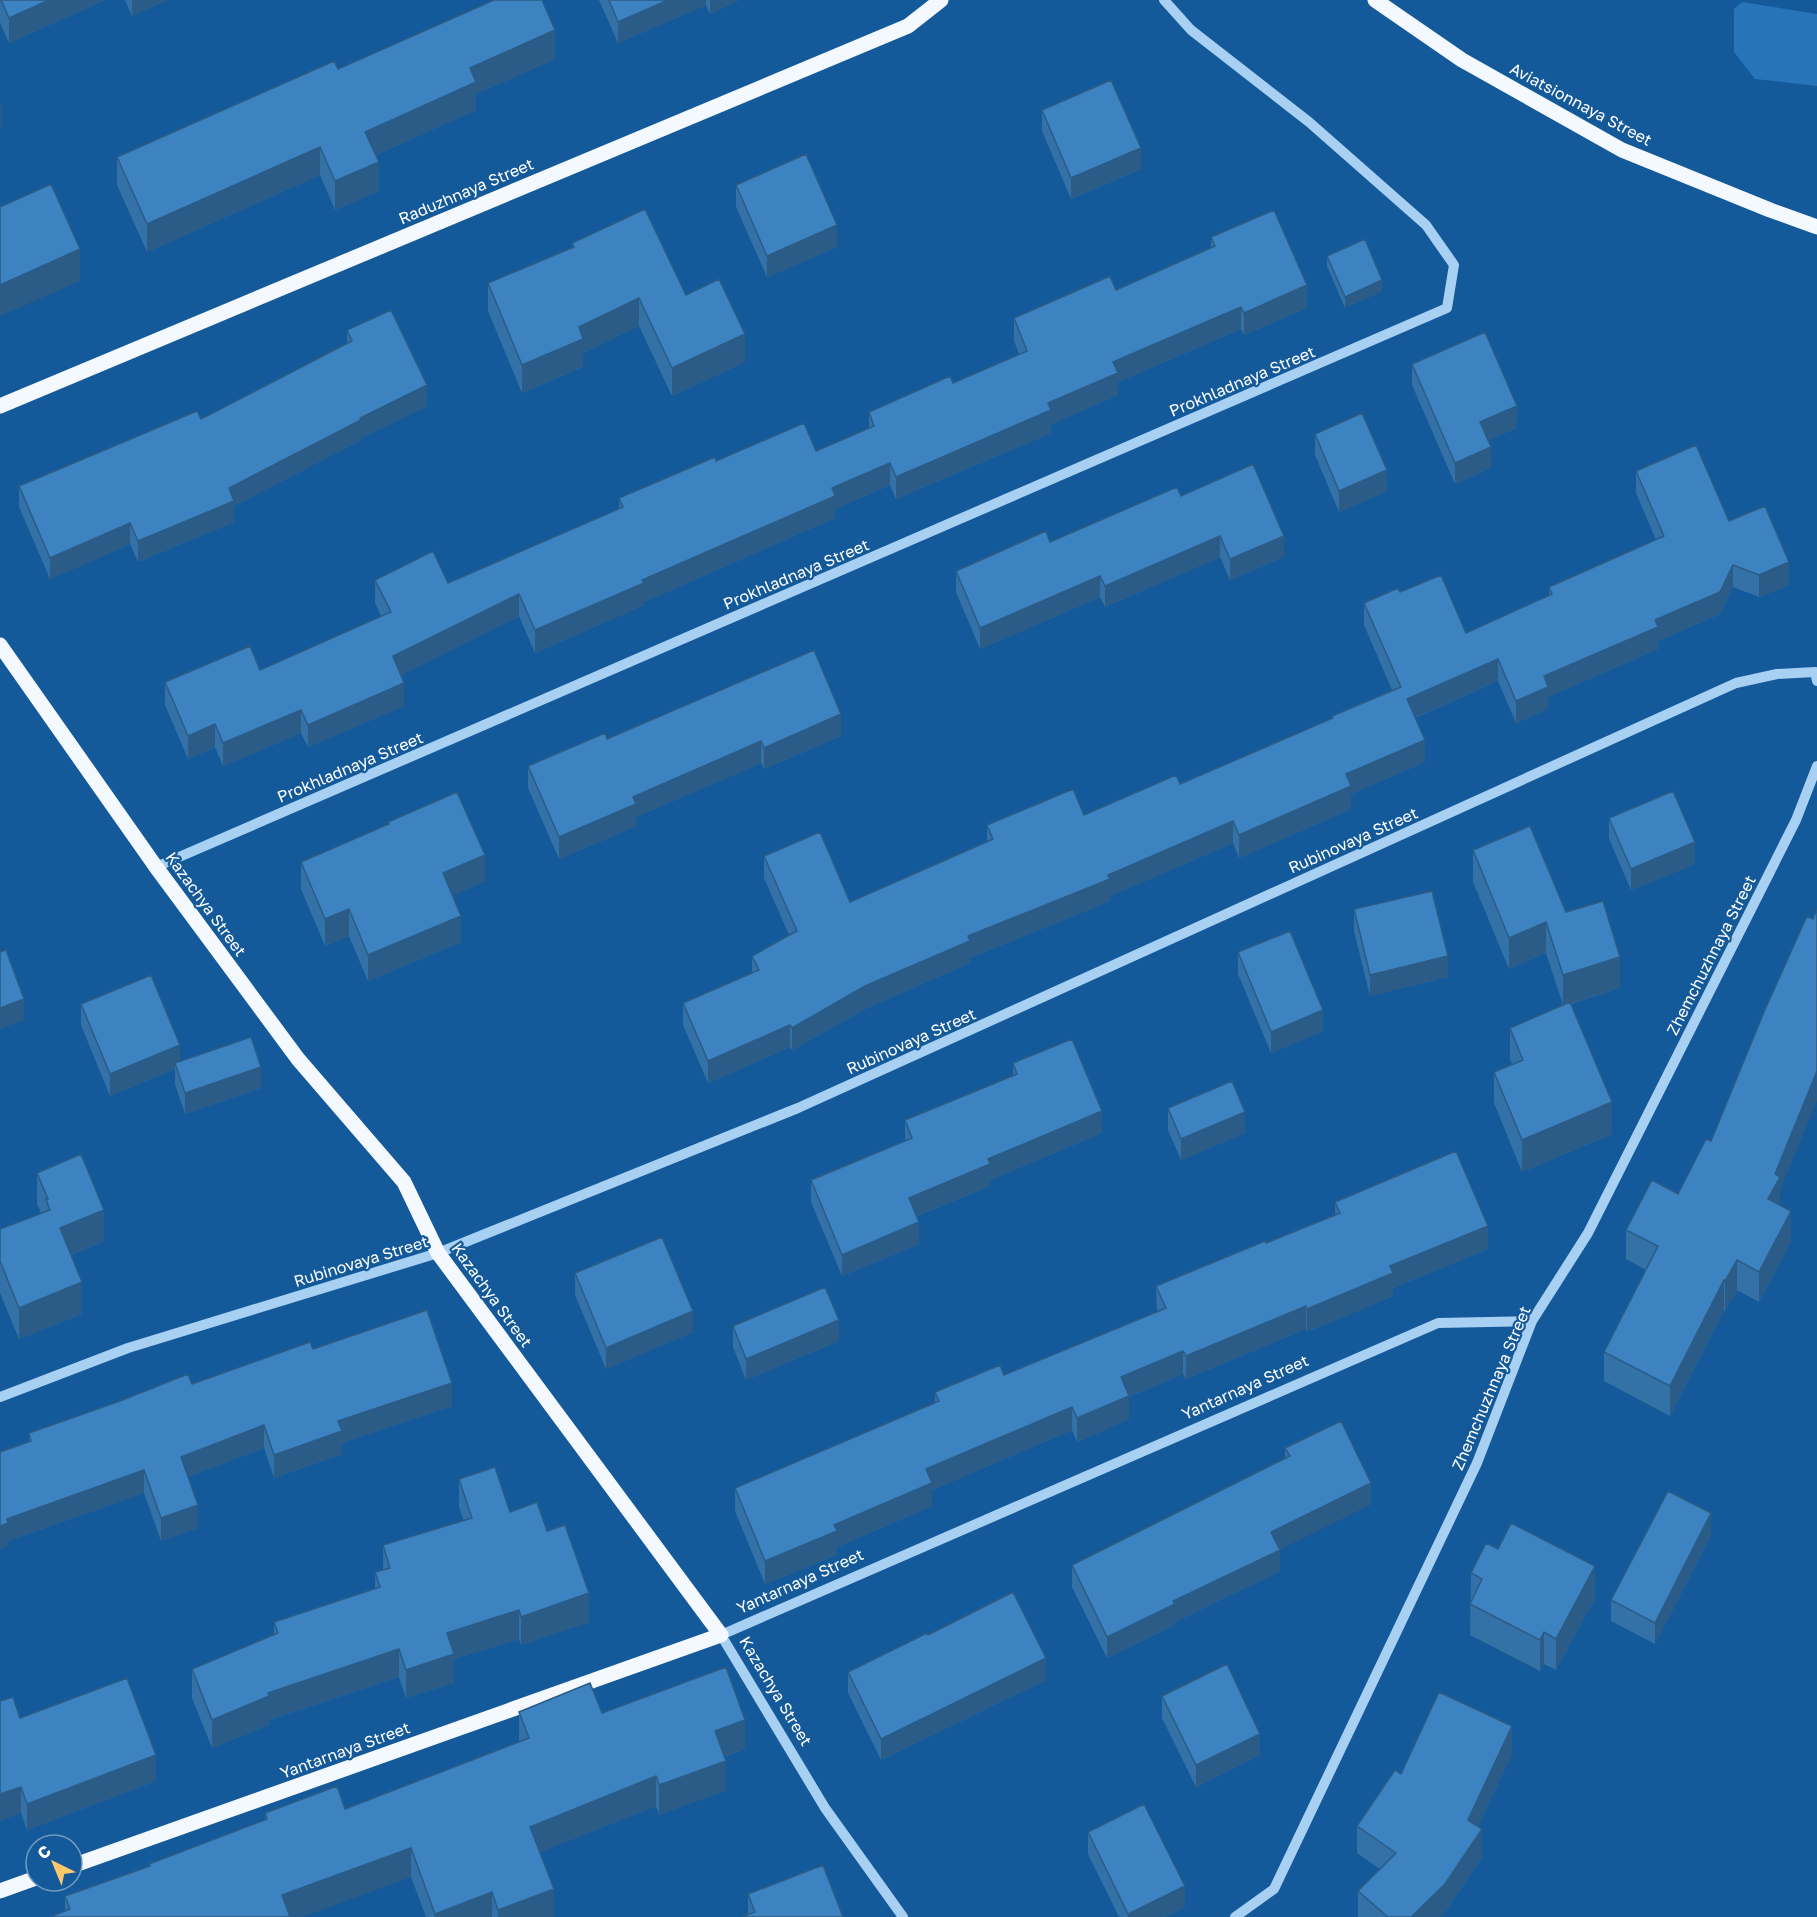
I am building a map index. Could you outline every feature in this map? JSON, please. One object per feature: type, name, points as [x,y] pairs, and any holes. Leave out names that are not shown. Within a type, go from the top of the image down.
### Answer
[{"type":"main road","name":"Raduzhnaya Street","points":[[0,405],[908,26],[941,0]]},
{"type":"main road","name":"Aviatsionnaya Street","points":[[1375,0],[1462,60],[1622,150],[1770,210],[1817,226]]},
{"type":"main road","name":"Kazachya Street","points":[[0,645],[156,867],[298,1059],[405,1182],[438,1252],[721,1635]]},
{"type":"main road","name":"Yantarnaya Street","points":[[84,1862],[721,1635]]},
{"type":"main road","points":[[0,1891],[24,1882]]},
{"type":"street","name":"Prokhladnaya Street","points":[[156,867],[1447,308],[1454,265],[1426,225],[1309,122],[1191,30],[1164,0]]},
{"type":"street","name":"Rubinovaya Street","points":[[0,1397],[128,1348],[438,1252],[798,1108],[1736,683],[1778,674],[1816,677]]},
{"type":"street","name":"Zhemchuzhnaya Street","points":[[1235,1917],[1274,1888],[1477,1463],[1532,1321],[1593,1223],[1796,820],[1817,766]]},
{"type":"street","name":"Yantarnaya Street","points":[[721,1635],[1438,1323],[1532,1321]]},
{"type":"street","name":"Kazachya Street","points":[[721,1635],[825,1808],[903,1917]]},
{"type":"shaded area","points":[[1742,2],[1817,14],[1817,86],[1755,79],[1734,52],[1734,9]]},
{"type":"building","points":[[1,0],[49,0],[9,18]]},
{"type":"building","points":[[494,0],[542,0],[555,30],[470,68],[476,82],[365,132],[379,162],[335,181],[320,147],[147,224],[117,157],[334,61],[338,69]]},
{"type":"building","points":[[609,0],[668,0],[618,22]]},
{"type":"building","points":[[1111,80],[1141,148],[1071,178],[1042,110]]},
{"type":"building","points":[[806,154],[837,225],[767,256],[736,185]]},
{"type":"building","points":[[51,184],[80,249],[0,285],[0,207]]},
{"type":"building","points":[[645,209],[686,295],[719,279],[745,334],[672,368],[639,298],[579,327],[583,339],[522,365],[488,283],[574,247],[572,243]]},
{"type":"building","points":[[1274,210],[1307,285],[1244,313],[1241,307],[1113,362],[1118,373],[1048,403],[1051,410],[896,477],[890,463],[832,488],[835,496],[642,580],[644,583],[535,630],[519,594],[393,656],[404,683],[308,725],[301,710],[223,743],[215,724],[188,736],[165,682],[250,646],[260,670],[391,612],[375,580],[433,551],[448,583],[623,507],[619,498],[715,457],[716,461],[804,423],[816,451],[874,426],[869,412],[950,376],[953,383],[1027,351],[1014,318],[1110,276],[1116,290],[1215,246],[1211,237]]},
{"type":"building","points":[[1365,239],[1382,280],[1345,297],[1327,256]]},
{"type":"building","points":[[391,310],[427,385],[229,488],[234,501],[138,541],[130,523],[50,558],[19,486],[197,411],[201,419],[352,341],[347,330]]},
{"type":"building","points":[[1485,332],[1517,406],[1480,422],[1491,447],[1455,463],[1412,364]]},
{"type":"building","points":[[1362,413],[1387,470],[1339,491],[1315,434]]},
{"type":"building","points":[[1696,445],[1729,521],[1765,506],[1789,562],[1759,575],[1733,565],[1720,592],[1655,620],[1658,627],[1544,676],[1548,687],[1516,701],[1498,659],[1407,699],[1425,740],[1346,774],[1351,786],[1239,835],[1233,821],[1108,875],[1110,879],[968,936],[970,941],[865,986],[792,1028],[790,1025],[708,1061],[683,1003],[759,970],[752,956],[797,931],[764,856],[820,832],[850,902],[993,839],[987,825],[1073,789],[1084,815],[1176,775],[1180,784],[1333,718],[1332,716],[1401,687],[1364,603],[1398,588],[1400,592],[1441,575],[1466,633],[1552,594],[1549,587],[1664,536],[1636,471]]},
{"type":"building","points":[[1253,464],[1284,536],[1230,559],[1220,536],[1105,586],[1100,576],[980,628],[956,571],[1046,531],[1050,542],[1177,487],[1181,496]]},
{"type":"building","points":[[814,650],[841,714],[764,748],[761,741],[633,797],[636,804],[559,837],[528,766],[605,733],[607,739]]},
{"type":"building","points":[[1673,791],[1695,842],[1631,869],[1609,818]]},
{"type":"building","points":[[457,792],[485,855],[443,873],[461,916],[368,955],[349,909],[325,919],[301,862]]},
{"type":"building","points":[[1530,826],[1566,912],[1603,901],[1620,957],[1563,975],[1546,922],[1509,938],[1473,850]]},
{"type":"building","points":[[1432,891],[1448,956],[1370,975],[1354,909]]},
{"type":"building","points":[[1817,909],[1817,1071],[1775,1174],[1780,1177],[1768,1199],[1791,1211],[1759,1272],[1737,1260],[1724,1280],[1670,1386],[1604,1352],[1658,1246],[1626,1230],[1652,1180],[1678,1194],[1706,1139],[1711,1141],[1764,1012],[1807,916],[1813,919]]},
{"type":"building","points":[[1290,931],[1323,1010],[1271,1032],[1238,952]]},
{"type":"building","points":[[6,950],[24,999],[0,1008],[0,952]]},
{"type":"building","points":[[151,975],[180,1045],[110,1074],[81,1004]]},
{"type":"building","points":[[1570,1002],[1612,1102],[1522,1140],[1494,1072],[1523,1060],[1510,1028]]},
{"type":"building","points":[[251,1037],[261,1067],[185,1093],[175,1063]]},
{"type":"building","points":[[1072,1039],[1102,1111],[988,1159],[990,1164],[909,1198],[919,1222],[842,1255],[811,1180],[912,1138],[905,1120],[1017,1074],[1013,1063]]},
{"type":"building","points":[[1232,1081],[1245,1112],[1181,1139],[1168,1108]]},
{"type":"building","points":[[1456,1151],[1488,1226],[1390,1266],[1393,1273],[1307,1309],[1306,1306],[1186,1356],[1183,1351],[1121,1377],[1129,1396],[1077,1418],[1072,1407],[926,1469],[932,1483],[834,1525],[837,1531],[765,1561],[735,1488],[939,1401],[935,1392],[1000,1365],[1004,1375],[1166,1308],[1156,1286],[1340,1213],[1335,1202]]},
{"type":"building","points":[[81,1154],[104,1210],[60,1228],[82,1282],[19,1308],[0,1261],[0,1229],[50,1210],[37,1173]]},
{"type":"building","points":[[662,1237],[693,1311],[606,1348],[575,1273]]},
{"type":"building","points":[[825,1287],[839,1320],[746,1359],[733,1326]]},
{"type":"building","points":[[427,1310],[452,1383],[338,1421],[342,1431],[274,1455],[264,1425],[181,1457],[198,1505],[161,1518],[144,1470],[7,1519],[8,1523],[0,1526],[0,1452],[31,1441],[29,1433],[188,1374],[192,1384],[310,1342],[313,1349]]},
{"type":"building","points":[[1341,1421],[1371,1483],[1271,1532],[1280,1550],[1173,1601],[1175,1604],[1107,1637],[1072,1565],[1290,1456],[1285,1448]]},
{"type":"building","points":[[495,1467],[510,1512],[537,1502],[547,1531],[565,1525],[589,1593],[521,1617],[519,1610],[447,1633],[454,1654],[406,1670],[399,1649],[268,1693],[269,1696],[212,1720],[192,1669],[278,1633],[274,1622],[380,1587],[375,1572],[390,1568],[383,1545],[472,1518],[459,1479]]},
{"type":"building","points":[[1668,1491],[1711,1513],[1655,1623],[1611,1600]]},
{"type":"building","points":[[1511,1523],[1595,1566],[1556,1639],[1544,1632],[1540,1640],[1470,1604],[1482,1579],[1471,1573],[1486,1543],[1498,1549]]},
{"type":"building","points":[[1013,1592],[1046,1658],[881,1739],[848,1672]]},
{"type":"building","points":[[1227,1664],[1260,1734],[1196,1765],[1162,1696]]},
{"type":"building","points":[[726,1667],[745,1720],[715,1731],[726,1761],[659,1785],[656,1776],[530,1827],[554,1889],[498,1910],[492,1892],[435,1914],[411,1848],[282,1895],[290,1917],[50,1917],[70,1909],[65,1896],[84,1893],[84,1889],[150,1866],[149,1864],[267,1819],[265,1813],[337,1786],[345,1809],[529,1738],[519,1712],[590,1683],[602,1713]]},
{"type":"building","points":[[127,1678],[156,1755],[27,1804],[21,1787],[0,1794],[0,1701],[13,1697],[20,1718]]},
{"type":"building","points":[[1439,1692],[1512,1726],[1468,1820],[1482,1829],[1445,1884],[1411,1917],[1388,1917],[1358,1891],[1396,1853],[1357,1826],[1395,1770],[1401,1774]]},
{"type":"building","points":[[1144,1804],[1185,1886],[1128,1914],[1088,1832]]},
{"type":"building","points":[[823,1865],[843,1917],[741,1917],[755,1912],[748,1894]]}]
